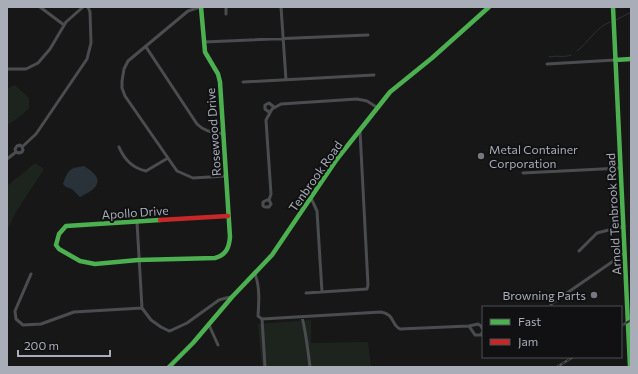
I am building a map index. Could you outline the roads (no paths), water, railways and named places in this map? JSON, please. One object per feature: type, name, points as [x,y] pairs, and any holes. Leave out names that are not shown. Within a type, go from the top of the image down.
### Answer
[{"type":"street","points":[[40,7],[64,25]]},
{"type":"street","points":[[7,69],[25,69],[34,66],[50,49],[64,25],[83,7]]},
{"type":"street","points":[[7,159],[16,152],[22,152],[22,147],[36,134],[87,59],[91,43],[90,12],[88,7]]},
{"type":"street","points":[[201,7],[188,11],[146,48],[133,57],[126,65],[123,73],[122,88],[177,170],[193,178],[226,176]]},
{"type":"street","name":"Rosewood Drive","points":[[138,260],[221,256],[226,252],[230,244],[224,134],[218,74],[205,52],[201,7]]},
{"type":"street","points":[[226,7],[226,14]]},
{"type":"street","points":[[281,7],[286,80]]},
{"type":"street","name":"Tenbrook Road","points":[[169,367],[209,325],[232,297],[255,274],[277,248],[337,159],[395,87],[432,58],[490,7]]},
{"type":"street","name":"Arnold Tenbrook Road","points":[[613,7],[630,327],[630,367]]},
{"type":"street","points":[[204,42],[368,34]]},
{"type":"street","points":[[146,48],[197,124],[203,130],[224,134]]},
{"type":"street","points":[[547,64],[631,59]]},
{"type":"street","points":[[243,82],[374,74]]},
{"type":"street","points":[[269,200],[270,194],[266,123],[270,112],[274,108],[285,103],[361,99],[368,101],[378,108]]},
{"type":"street","points":[[270,112],[265,109],[265,105],[269,103],[274,108]]},
{"type":"street","points":[[306,293],[367,288],[368,285],[360,131]]},
{"type":"street","points":[[16,152],[15,149],[17,146],[20,145],[22,147]]},
{"type":"street","points":[[119,147],[129,163],[146,172],[168,158]]},
{"type":"street","points":[[523,174],[621,168]]},
{"type":"street","points":[[311,198],[317,211],[322,292]]},
{"type":"street","name":"Apollo Drive","points":[[138,260],[102,264],[88,263],[74,258],[57,247],[57,239],[62,229],[66,226],[228,216]]},
{"type":"street","points":[[137,222],[138,260],[142,308],[161,328],[169,331],[187,322],[220,300],[232,297]]},
{"type":"street","points":[[579,251],[597,233],[624,226]]},
{"type":"street","points":[[551,304],[625,253]]},
{"type":"street","points":[[31,274],[15,311],[16,319],[23,325],[41,324],[74,312],[142,308]]},
{"type":"street","points":[[255,274],[259,296],[258,316],[262,320],[265,367]]},
{"type":"street","points":[[262,320],[384,312],[391,316],[395,326],[400,329],[469,326],[478,324],[482,326]]},
{"type":"street","points":[[302,317],[310,367]]},
{"type":"street","points":[[209,325],[218,345]]},
{"type":"street","points":[[469,326],[475,335],[481,335],[482,332]]},
{"type":"waterway","points":[[616,20],[631,12]]},
{"type":"waterway","points":[[577,51],[601,27],[610,22]]},
{"type":"waterway","points":[[549,57],[571,55]]},
{"type":"railway","points":[[622,325],[631,320]]},
{"type":"railway","points":[[557,367],[571,358]]},
{"type":"place","name":"Metal Container Corporation","points":[[481,156]]},
{"type":"place","name":"Browning Parts","points":[[594,295]]}]
